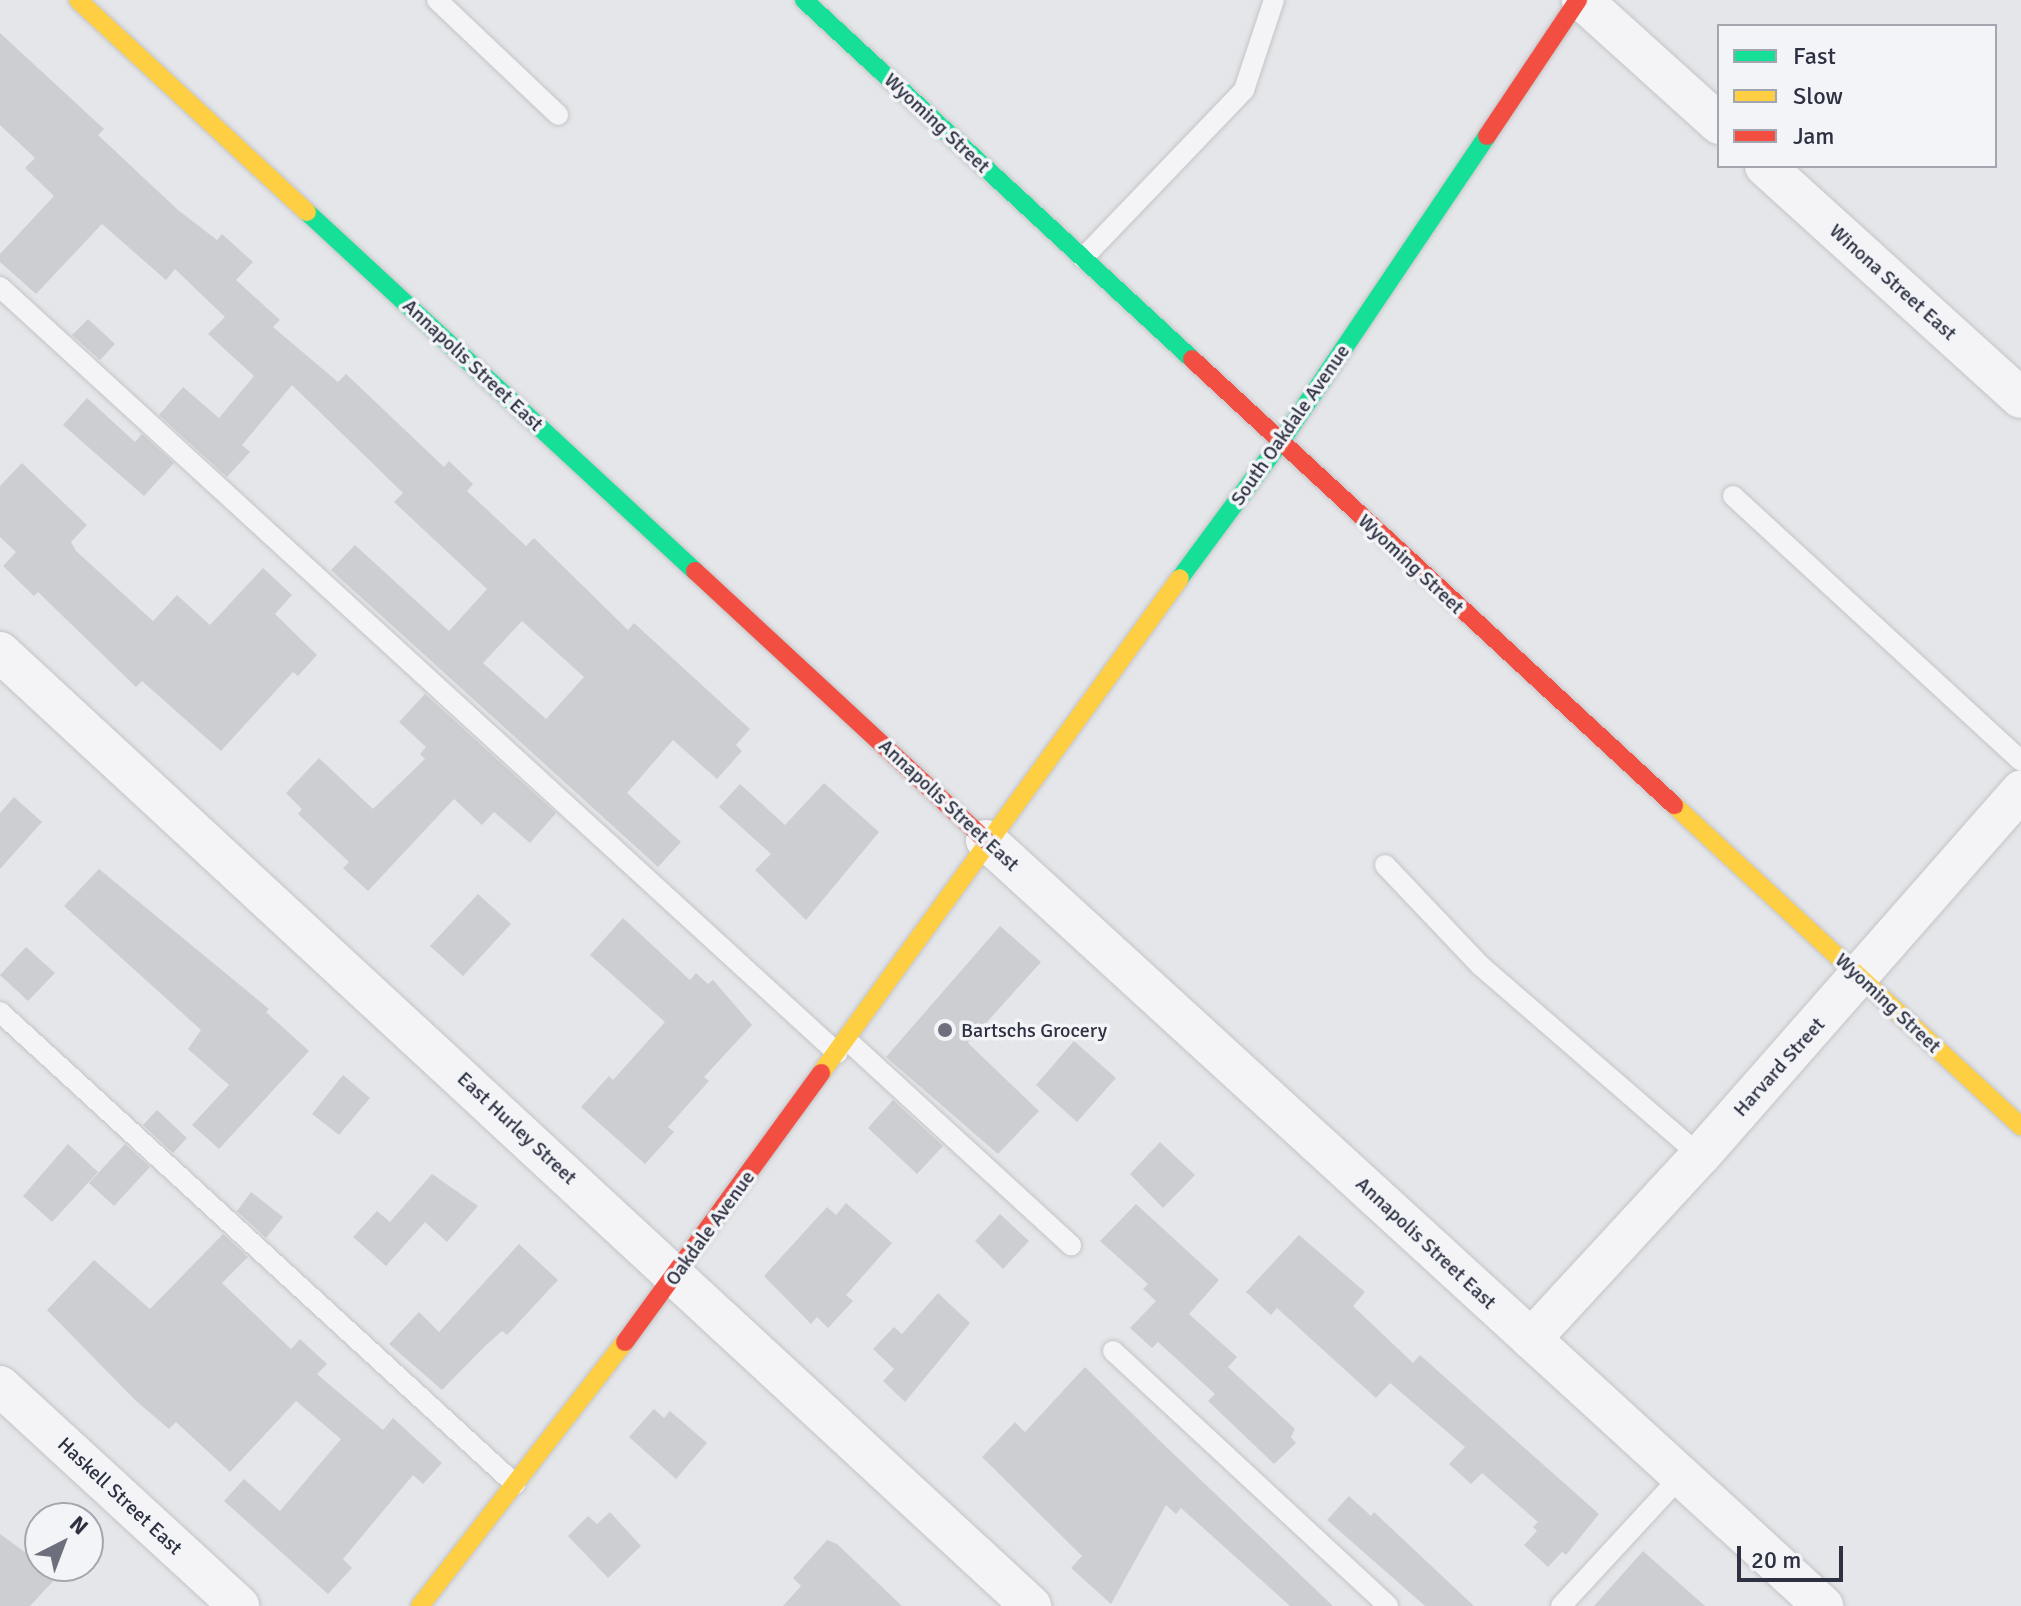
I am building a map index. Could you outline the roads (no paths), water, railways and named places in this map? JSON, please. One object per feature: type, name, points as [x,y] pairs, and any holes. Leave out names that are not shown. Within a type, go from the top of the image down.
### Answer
[{"type":"street","name":"Annapolis Street East","points":[[78,0],[986,840],[1823,1606]]},
{"type":"street","name":"Wyoming Street","points":[[804,0],[2021,1126]]},
{"type":"street","name":"South Oakdale Avenue","points":[[986,840],[1280,443],[1580,0]]},
{"type":"street","points":[[1580,0],[1717,122]]},
{"type":"street","name":"Winona Street East","points":[[1767,168],[2021,398]]},
{"type":"street","name":"East Hurley Street","points":[[0,652],[677,1275],[1031,1606]]},
{"type":"street","name":"Harvard Street","points":[[1531,1339],[1700,1156],[2021,790]]},
{"type":"street","name":"Oakdale Avenue","points":[[420,1606],[677,1275],[842,1047],[986,840]]},
{"type":"street","name":"Haskell Street East","points":[[0,1386],[239,1606]]},
{"type":"lane","points":[[437,0],[558,115]]},
{"type":"lane","points":[[1083,258],[1244,90],[1274,0]]},
{"type":"lane","points":[[0,287],[842,1047],[1071,1245]]},
{"type":"lane","points":[[1733,496],[2021,761]]},
{"type":"lane","points":[[1385,865],[1481,966],[1700,1156]]},
{"type":"lane","points":[[0,1012],[515,1484]]},
{"type":"lane","points":[[1113,1351],[1388,1606]]},
{"type":"lane","points":[[1561,1606],[1681,1476]]},
{"type":"place","name":"Bartschs Grocery","points":[[945,1030]]}]
